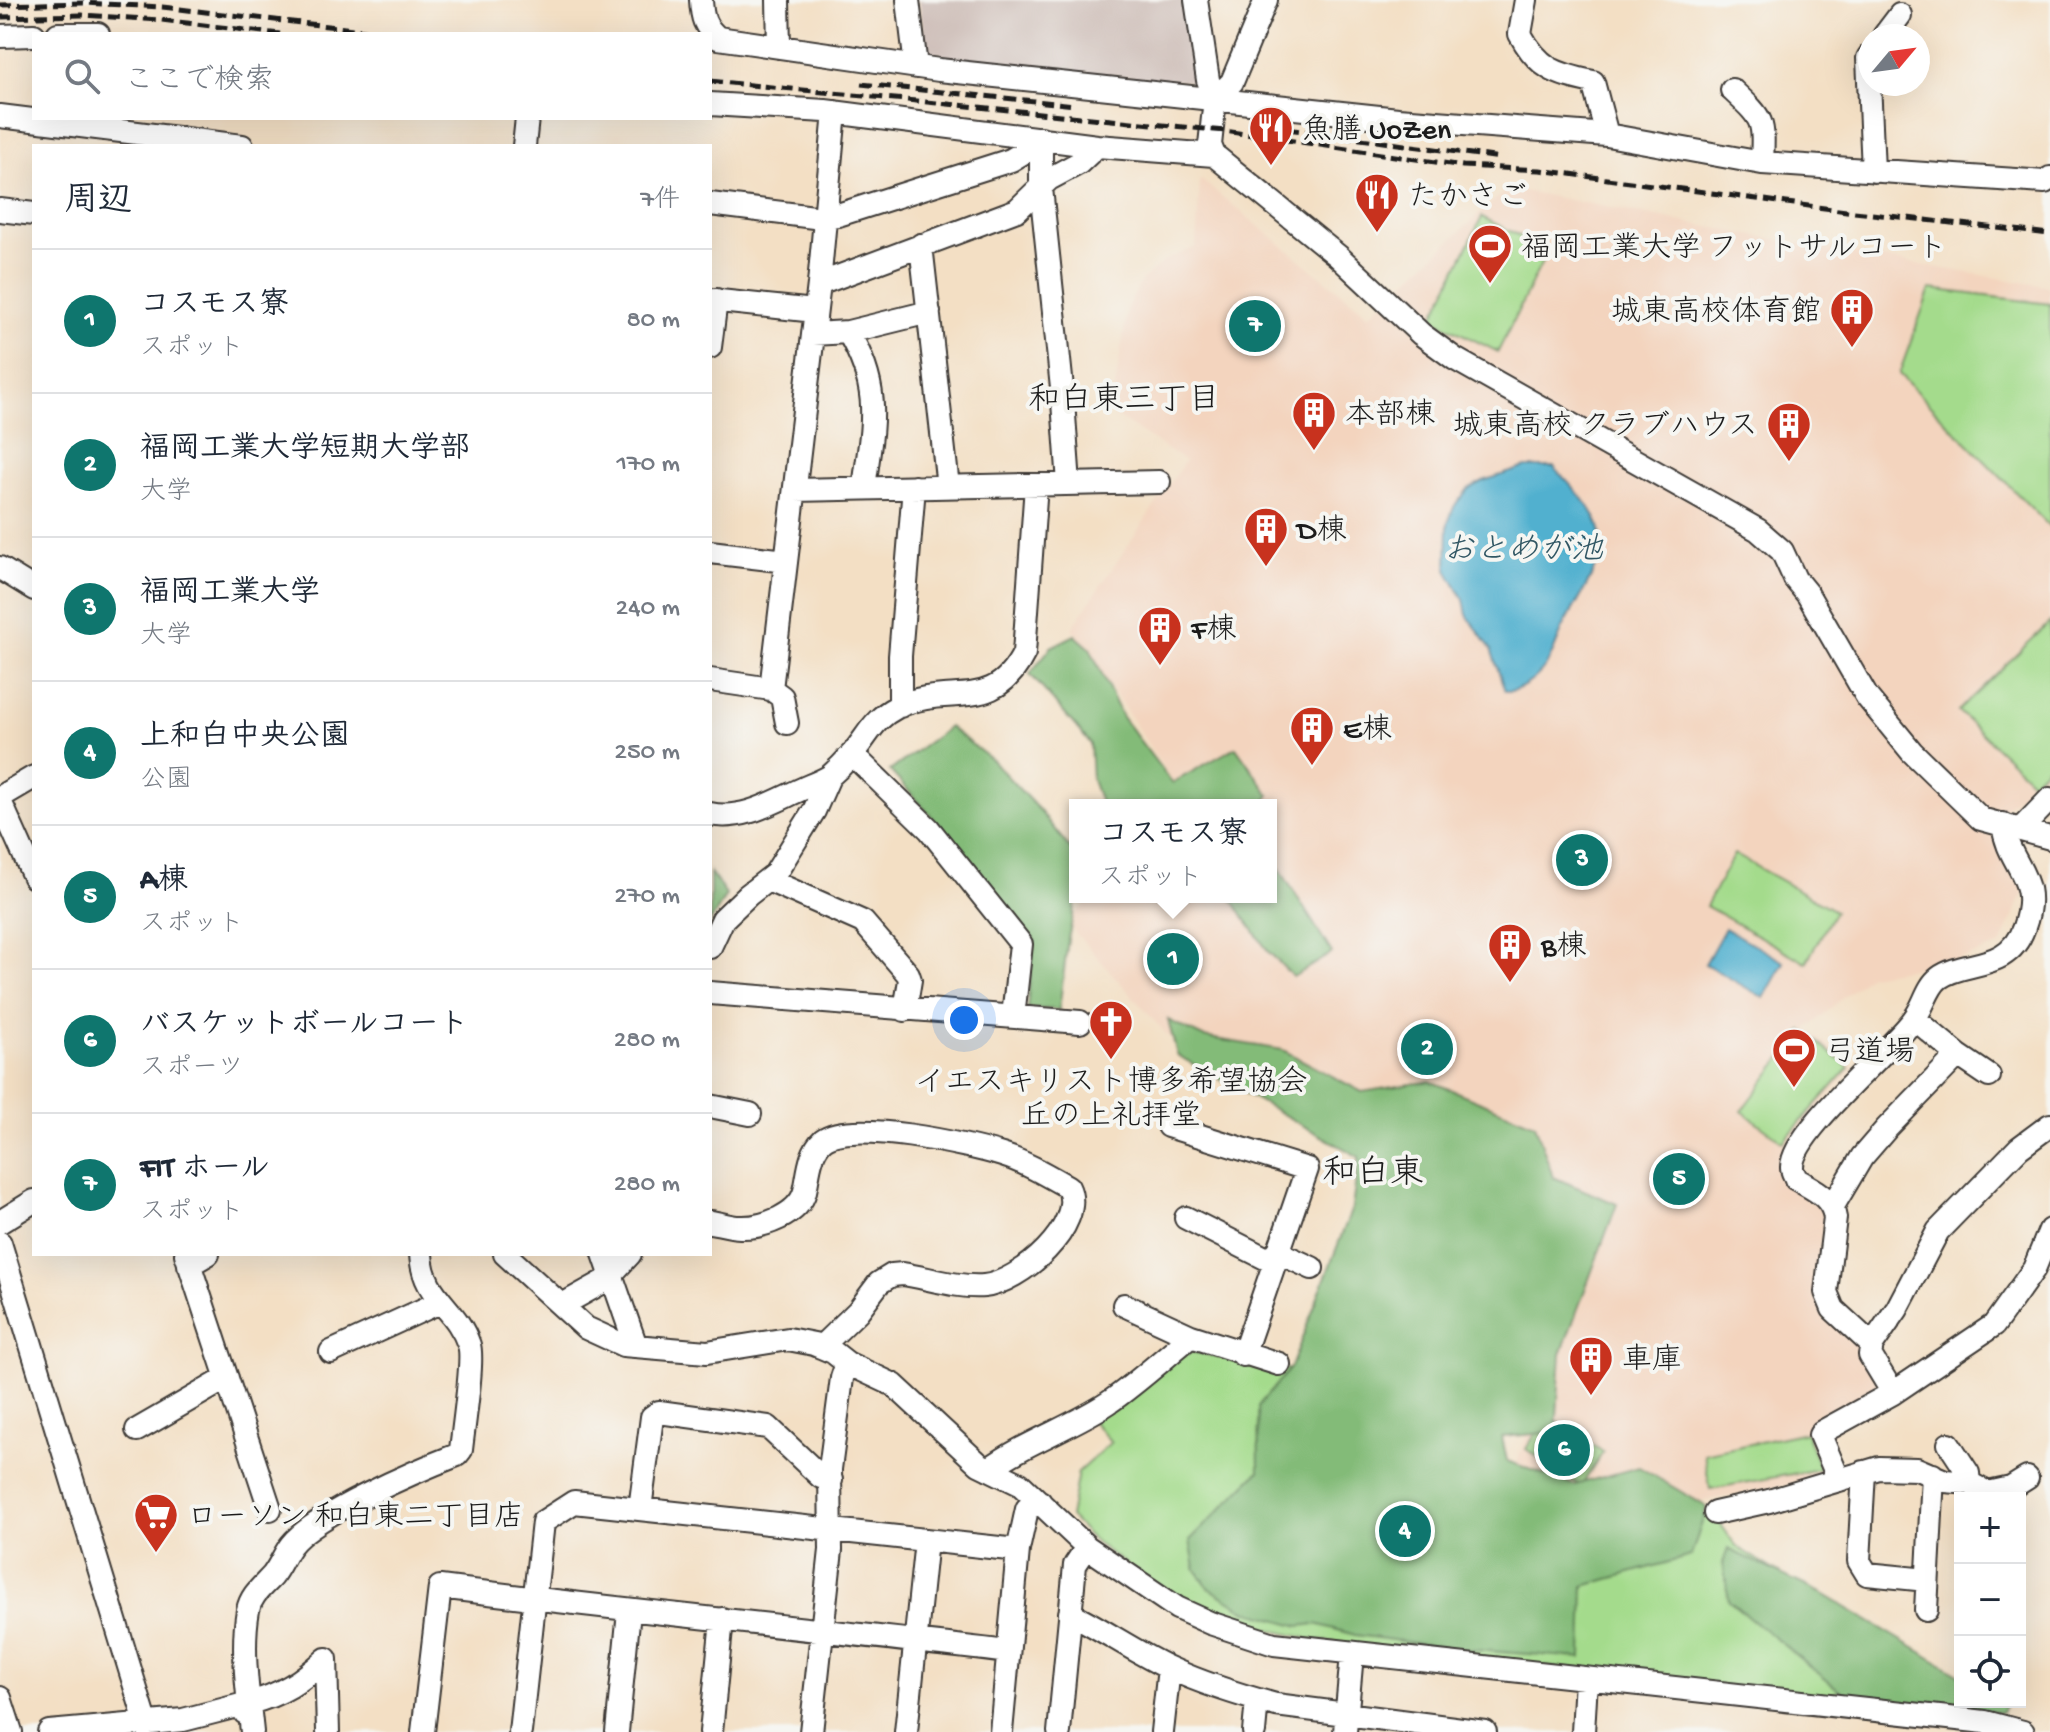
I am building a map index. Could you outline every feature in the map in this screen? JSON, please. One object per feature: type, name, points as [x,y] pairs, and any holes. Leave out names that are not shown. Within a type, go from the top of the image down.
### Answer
[{"type":"street","points":[[701,0],[702,19],[711,32]]},
{"type":"street","points":[[778,0],[779,47]]},
{"type":"street","points":[[908,0],[916,67]]},
{"type":"street","points":[[1196,0],[1208,80],[1215,99],[1210,145],[1214,155],[1338,256],[1421,334],[1455,359],[1758,530],[1782,551],[1795,579],[1808,595],[1867,697],[1912,752],[1981,819],[2050,838]]},
{"type":"street","points":[[1215,99],[1232,82],[1266,0]]},
{"type":"street","points":[[1526,0],[1520,34],[1529,51],[1548,70],[1593,82],[1607,135]]},
{"type":"street","points":[[1893,24],[1900,15]]},
{"type":"street","points":[[712,33],[718,38],[916,67],[1398,119],[1607,135],[1762,163],[2045,182],[2050,178]]},
{"type":"street","points":[[0,36],[32,35]]},
{"type":"street","points":[[1732,90],[1760,116],[1763,127],[1762,163]]},
{"type":"street","points":[[1870,96],[1873,171]]},
{"type":"street","points":[[712,104],[835,112],[1097,146],[1214,155]]},
{"type":"street","points":[[771,689],[819,284],[835,112]]},
{"type":"street","points":[[0,116],[201,144],[204,120]]},
{"type":"street","points":[[524,144],[527,120]]},
{"type":"street","points":[[1041,138],[1041,188],[1069,484]]},
{"type":"street","points":[[712,204],[838,215],[1011,160],[1041,138]]},
{"type":"street","points":[[819,284],[1017,210],[1049,179],[1079,163],[1097,146]]},
{"type":"street","points":[[0,210],[32,214]]},
{"type":"street","points":[[921,245],[948,487]]},
{"type":"street","points":[[713,300],[848,332],[929,312]]},
{"type":"street","points":[[848,332],[861,353],[873,391],[874,415],[864,488]]},
{"type":"street","points":[[795,490],[1159,482]]},
{"type":"street","points":[[712,814],[732,816],[756,810],[829,777],[852,754],[876,721],[900,706],[951,694],[987,692],[1011,677],[1024,653],[1036,485]]},
{"type":"street","points":[[900,706],[900,656],[914,487]]},
{"type":"street","points":[[712,552],[786,561]]},
{"type":"street","points":[[0,568],[32,588]]},
{"type":"street","points":[[712,680],[771,689],[782,697],[787,723]]},
{"type":"street","points":[[852,754],[929,829],[1021,944],[1013,1017]]},
{"type":"street","points":[[712,943],[723,919],[775,874],[814,811],[829,777]]},
{"type":"street","points":[[32,778],[0,799],[32,872]]},
{"type":"street","points":[[1872,1345],[1828,1302],[1826,1292],[1835,1218],[1833,1206],[1826,1197],[1796,1179],[1792,1166],[1801,1143],[1853,1081],[1868,1070],[1915,1019],[1935,981],[1945,974],[1995,960],[2023,932],[2030,894],[2023,870],[2006,840],[2011,827],[2050,799]]},
{"type":"street","points":[[768,880],[863,922],[908,974],[910,980],[905,1010]]},
{"type":"street","points":[[712,993],[1080,1022]]},
{"type":"street","points":[[1915,1019],[1989,1076]]},
{"type":"street","points":[[1833,1206],[1862,1157],[1958,1055]]},
{"type":"street","points":[[712,1106],[750,1114]]},
{"type":"street","points":[[1893,1393],[1870,1355],[1872,1345],[1897,1309],[1938,1231],[2019,1148],[2050,1125]]},
{"type":"street","points":[[1168,1126],[1307,1169],[1243,1355]]},
{"type":"street","points":[[712,1222],[740,1227],[785,1215],[799,1204],[814,1153],[824,1140],[840,1132],[927,1138],[1004,1156],[1068,1187],[1072,1194],[1064,1223],[1053,1245],[1032,1263],[1000,1282],[983,1286],[892,1275],[879,1283],[858,1311],[821,1347]]},
{"type":"street","points":[[0,1222],[32,1202]]},
{"type":"street","points":[[1186,1218],[1275,1257],[1312,1268]]},
{"type":"street","points":[[1839,1480],[1820,1435],[1822,1432],[1893,1393],[1994,1325],[2034,1269],[2050,1230]]},
{"type":"street","points":[[0,1243],[147,1727]]},
{"type":"street","points":[[252,1732],[246,1644],[248,1609],[252,1597],[284,1559],[291,1545],[308,1529],[457,1455],[461,1450],[471,1349],[458,1319],[427,1284],[421,1256]]},
{"type":"street","points":[[507,1256],[586,1328],[610,1341],[707,1352],[788,1339],[821,1347],[894,1385],[979,1464],[1020,1484],[1087,1547],[1177,1608],[1210,1623],[1274,1644],[1586,1680],[1904,1723],[1985,1722],[2023,1732]]},
{"type":"street","points":[[194,1258],[227,1378],[270,1509]]},
{"type":"street","points":[[608,1264],[636,1346]]},
{"type":"street","points":[[562,1305],[605,1281],[608,1264]]},
{"type":"street","points":[[331,1352],[440,1302]]},
{"type":"street","points":[[1124,1305],[1191,1336],[1279,1364]]},
{"type":"street","points":[[989,1469],[1015,1450],[1074,1423],[1108,1403],[1191,1336]]},
{"type":"street","points":[[811,1732],[832,1530],[831,1480],[842,1378],[847,1363]]},
{"type":"street","points":[[137,1430],[227,1378]]},
{"type":"street","points":[[640,1509],[652,1417],[659,1412],[768,1427],[821,1477],[831,1480]]},
{"type":"street","points":[[1949,1444],[1968,1473],[1969,1483]]},
{"type":"street","points":[[1715,1513],[1893,1466],[1917,1469],[1945,1481],[1969,1483],[1988,1493],[2000,1492],[2027,1478]]},
{"type":"street","points":[[1864,1472],[1859,1561],[1862,1568],[1867,1574],[1927,1580]]},
{"type":"street","points":[[1926,1610],[1933,1475]]},
{"type":"street","points":[[520,1732],[543,1522],[574,1502],[1018,1550]]},
{"type":"street","points":[[1001,1732],[1018,1550],[1027,1509],[1040,1502]]},
{"type":"street","points":[[906,1732],[926,1540]]},
{"type":"street","points":[[1059,1732],[1075,1565],[1087,1547]]},
{"type":"street","points":[[423,1732],[440,1587],[1008,1652]]},
{"type":"street","points":[[617,1732],[629,1611]]},
{"type":"street","points":[[1070,1613],[1169,1668],[1257,1700],[1346,1723],[1485,1732]]},
{"type":"street","points":[[711,1732],[722,1619]]},
{"type":"street","points":[[1346,1723],[1352,1654]]},
{"type":"street","points":[[49,1732],[147,1727],[249,1703],[271,1697],[303,1680],[326,1659],[328,1732]]},
{"type":"street","points":[[1162,1732],[1169,1668]]},
{"type":"street","points":[[1583,1732],[1586,1680]]},
{"type":"street","points":[[0,1698],[11,1732]]},
{"type":"street","points":[[1254,1732],[1257,1700]]},
{"type":"street","points":[[240,1732],[249,1703]]},
{"type":"shaded area","points":[[919,0],[1182,0],[1194,82],[927,60]]},
{"type":"shaded area","points":[[1200,179],[1369,315],[1508,188],[1766,238],[2050,287],[2050,771],[2001,811],[1993,833],[2025,889],[2001,945],[1955,961],[1869,975],[1807,1029],[1854,1067],[1785,1145],[1777,1177],[1824,1211],[1814,1297],[1857,1338],[1882,1392],[1810,1431],[1827,1477],[1694,1503],[1594,1497],[1512,1476],[1599,1235],[1275,1052],[1169,1037],[1066,922],[1087,903],[1277,903],[1277,799],[1184,799],[1072,628],[1185,461],[1111,413],[1128,306],[1142,280],[1166,260],[1196,247]]},
{"type":"green space","name":"福岡工業大学 フットサルコート","points":[[1482,217],[1548,250],[1498,352],[1432,319]]},
{"type":"green space","points":[[1930,289],[2050,304],[2050,527],[1899,374]]},
{"type":"green space","points":[[2050,622],[2050,763],[2032,781],[1958,711]]},
{"type":"green space","points":[[1075,635],[1090,648],[1122,717],[1172,783],[1236,747],[1270,795],[1267,799],[1099,799],[1092,780],[1090,743],[1030,674],[1051,647]]},
{"type":"green space","points":[[949,727],[992,760],[1069,847],[1069,903],[1076,903],[1059,1010],[1027,1008],[1034,940],[964,852],[890,771]]},
{"type":"green space","points":[[1734,854],[1835,911],[1806,963],[1706,906]]},
{"type":"green space","points":[[1277,865],[1332,953],[1293,977],[1268,951],[1234,903],[1277,903]]},
{"type":"green space","points":[[712,875],[726,895],[712,920]]},
{"type":"green space","points":[[1168,1020],[1203,1037],[1283,1050],[1362,1092],[1430,1081],[1535,1124],[1553,1177],[1617,1204],[1561,1354],[1556,1432],[1502,1437],[1507,1461],[1574,1485],[1639,1467],[1707,1507],[1691,1556],[1584,1586],[1582,1658],[1460,1649],[1355,1635],[1316,1624],[1300,1626],[1247,1611],[1209,1588],[1195,1568],[1190,1540],[1259,1471],[1258,1406],[1291,1367],[1352,1208],[1359,1157],[1177,1055]]},
{"type":"green space","name":"弓道場","points":[[1803,1030],[1849,1068],[1783,1142],[1742,1111]]},
{"type":"green space","points":[[1186,1351],[1421,1393],[1512,1476],[1594,1498],[1635,1495],[1717,1519],[1737,1547],[1899,1648],[1826,1699],[1314,1640],[1229,1620],[1157,1587],[1096,1543],[1070,1517],[1078,1472],[1111,1442],[1092,1421]]},
{"type":"green space","points":[[1548,1415],[1603,1452],[1581,1486],[1526,1449]]},
{"type":"green space","points":[[1806,1432],[1820,1469],[1710,1489],[1704,1454]]},
{"type":"green space","points":[[1728,1549],[1823,1594],[1954,1671],[1954,1708],[1849,1698],[1729,1601],[1723,1563]]},
{"type":"green space","points":[[1958,1708],[2004,1708],[2002,1712]]},
{"type":"water","name":"おとめが池","points":[[1526,467],[1554,467],[1576,491],[1596,518],[1600,528],[1600,550],[1592,574],[1548,663],[1527,684],[1505,691],[1491,649],[1467,615],[1464,600],[1447,570],[1448,523],[1454,507],[1468,489]]},
{"type":"water","points":[[1725,928],[1784,962],[1764,998],[1705,964]]},
{"type":"railway","points":[[0,5],[83,3],[162,7],[380,32]]},
{"type":"railway","points":[[0,17],[82,15],[161,20],[263,32]]},
{"type":"railway","points":[[712,81],[1225,131],[1463,166],[1540,170],[1854,212],[2050,234]]},
{"type":"railway","points":[[861,84],[1076,105]]},
{"type":"railway","points":[[1287,129],[1501,158]]},
{"type":"place","name":"魚膳 UoZen","points":[[1271,167]]},
{"type":"place","name":"たかさご","points":[[1377,234]]},
{"type":"place","name":"福岡工業大学 フットサルコート","points":[[1490,285]]},
{"type":"place","name":"FIT ホール","points":[[1255,326]]},
{"type":"place","name":"城東高校体育館","points":[[1852,349]]},
{"type":"place","name":"本部棟","points":[[1314,452]]},
{"type":"place","name":"城東高校 クラブハウス","points":[[1789,463]]},
{"type":"place","name":"D棟","points":[[1266,568]]},
{"type":"place","name":"F棟","points":[[1160,667]]},
{"type":"place","name":"E棟","points":[[1312,767]]},
{"type":"place","name":"福岡工業大学","points":[[1582,860]]},
{"type":"place","name":"コスモス寮","points":[[1173,959]]},
{"type":"place","name":"B棟","points":[[1510,984]]},
{"type":"place","name":"福岡工業大学短期大学部","points":[[1427,1049]]},
{"type":"place","name":"イエスキリスト博多希望協会 丘の上礼拝堂","points":[[1111,1061]]},
{"type":"place","name":"弓道場","points":[[1794,1089]]},
{"type":"place","name":"A棟","points":[[1679,1179]]},
{"type":"place","name":"車庫","points":[[1591,1397]]},
{"type":"place","name":"バスケットボールコート","points":[[1564,1450]]},
{"type":"place","name":"上和白中央公園","points":[[1405,1531]]},
{"type":"place","name":"ローソン 和白東二丁目店","points":[[156,1554]]},
{"type":"district","name":"和白東三丁目","points":[[1124,397]]},
{"type":"district","name":"和白東","points":[[1373,1170]]}]
